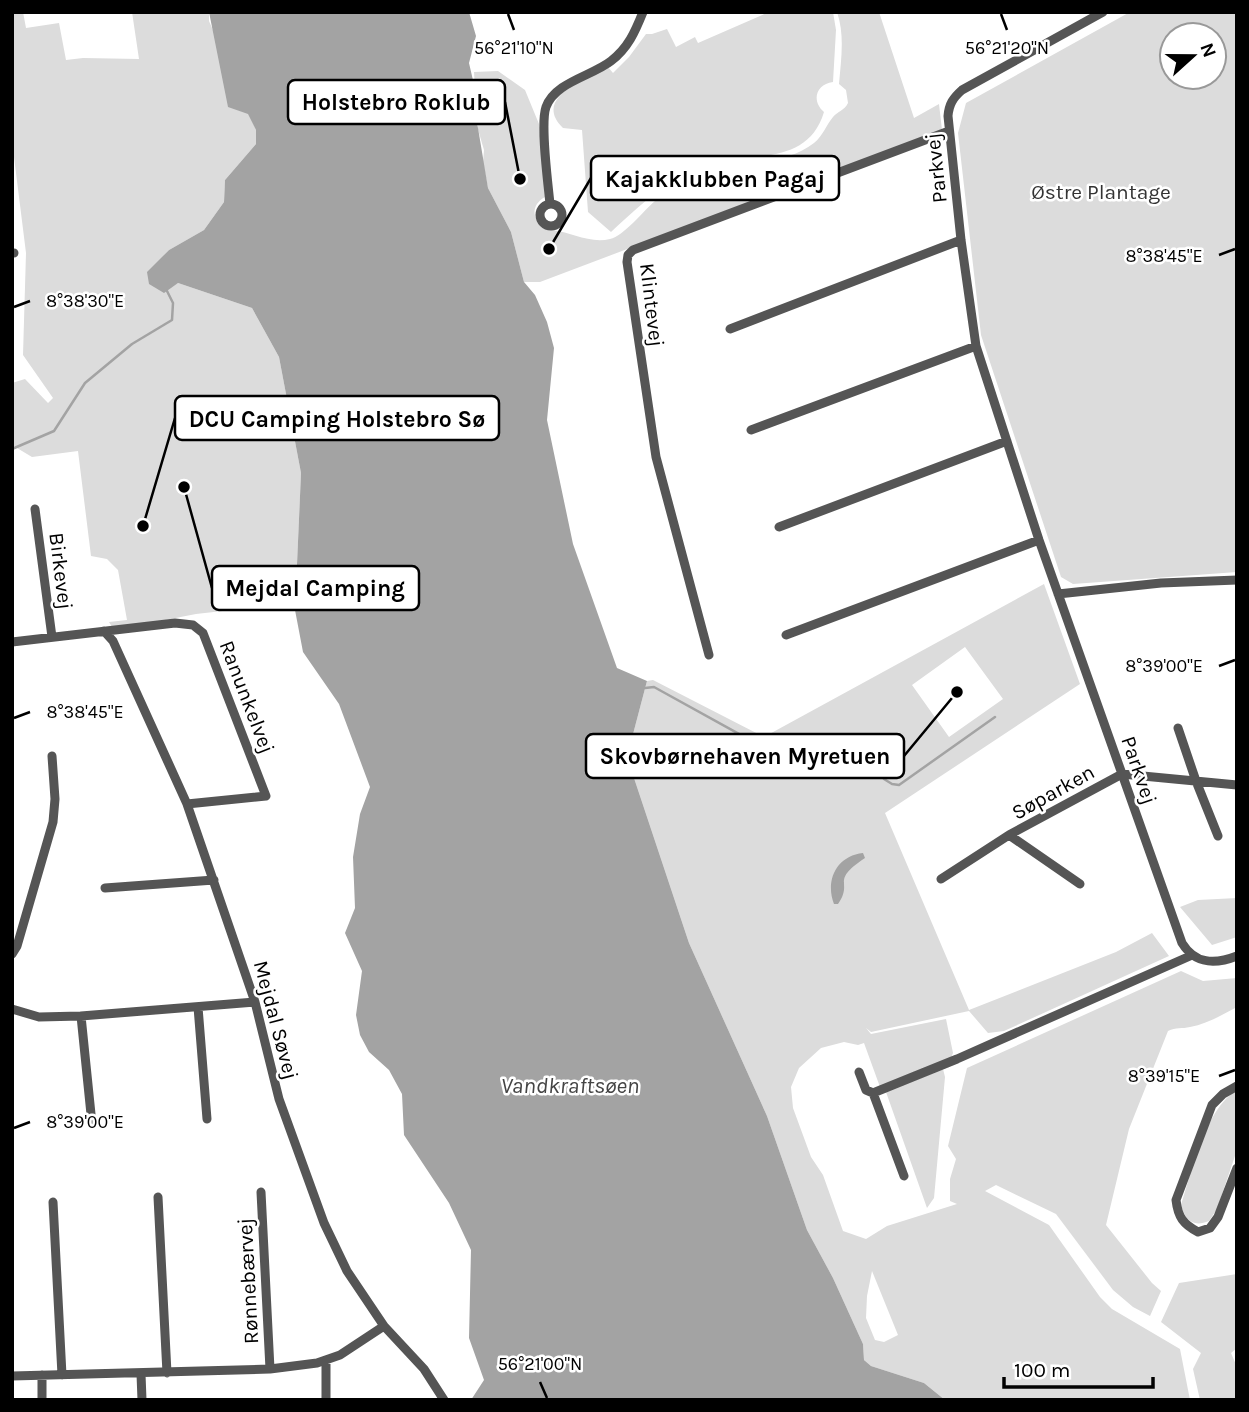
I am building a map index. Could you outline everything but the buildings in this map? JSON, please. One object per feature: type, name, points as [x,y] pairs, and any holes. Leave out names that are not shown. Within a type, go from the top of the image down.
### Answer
[{"type":"street","points":[[550,204],[544,121],[546,107],[553,96],[565,87],[610,62],[631,41],[643,12]]},
{"type":"street","name":"Parkvej","points":[[1102,12],[962,90],[949,106],[950,131],[961,240],[976,346],[1039,540],[1182,943],[1190,956]]},
{"type":"street","name":"Klintevej","points":[[709,655],[656,457],[626,262],[628,255],[633,250],[950,131]]},
{"type":"street","points":[[730,329],[961,240]]},
{"type":"street","points":[[751,430],[976,346]]},
{"type":"street","points":[[779,527],[1007,441]]},
{"type":"street","name":"Birkevej","points":[[35,509],[51,637]]},
{"type":"street","points":[[786,635],[1039,540]]},
{"type":"street","points":[[1058,594],[1161,583],[1237,580]]},
{"type":"street","name":"Ranunkelvej","points":[[104,631],[175,623],[193,625],[203,633],[266,796],[187,804]]},
{"type":"street","name":"Birkevej","points":[[12,642],[104,631]]},
{"type":"street","name":"Mejdal Søvej","points":[[104,631],[113,641],[187,804],[255,1002],[279,1099],[324,1223],[347,1271],[384,1326],[424,1369],[444,1400]]},
{"type":"street","points":[[1178,728],[1218,836]]},
{"type":"street","points":[[12,954],[17,946],[53,822],[55,799],[52,756]]},
{"type":"street","name":"Søparken","points":[[941,879],[1009,835],[1122,774],[1237,785]]},
{"type":"street","name":"Søparken","points":[[1009,835],[1080,884]]},
{"type":"street","points":[[105,888],[214,880]]},
{"type":"street","points":[[873,1094],[1190,956],[1206,961],[1227,960],[1237,956]]},
{"type":"street","points":[[12,1009],[39,1017],[81,1016],[255,1002]]},
{"type":"street","points":[[198,1007],[207,1119]]},
{"type":"street","points":[[81,1016],[92,1124]]},
{"type":"street","points":[[859,1072],[866,1090],[873,1094],[904,1176]]},
{"type":"street","points":[[1237,1086],[1223,1094],[1212,1105],[1176,1200],[1178,1215],[1185,1226],[1198,1232],[1210,1228],[1219,1217],[1237,1168]]},
{"type":"street","name":"Rønnebærvej","points":[[261,1192],[270,1369]]},
{"type":"street","points":[[158,1197],[167,1373]]},
{"type":"street","points":[[53,1202],[62,1375]]},
{"type":"street","name":"Rønnebærvej","points":[[12,1376],[270,1369],[317,1363],[363,1342],[384,1326]]},
{"type":"street","points":[[326,1360],[326,1400]]},
{"type":"street","points":[[141,1374],[142,1400]]},
{"type":"street","points":[[42,1375],[42,1400]]},
{"type":"green space","points":[[12,12],[23,12],[26,28],[59,23],[66,60],[139,59],[132,12],[209,12],[209,21],[256,130],[256,144],[225,180],[224,202],[204,230],[169,250],[148,273],[150,280],[171,286],[178,283],[252,308],[279,357],[301,473],[295,610],[284,604],[112,627],[109,622],[127,620],[118,570],[107,559],[91,556],[78,451],[32,457],[12,445],[12,383],[25,379],[48,403],[53,398],[23,355],[26,253],[12,141]]},
{"type":"green space","points":[[769,12],[833,12],[836,30],[833,82],[819,89],[817,94],[818,103],[824,112],[817,128],[807,140],[782,152],[720,163],[674,181],[637,208],[611,232],[588,212],[582,130],[563,128],[555,117],[554,107],[558,99],[575,84],[608,67],[613,73],[646,34],[667,29],[676,47],[695,37],[698,43]]},
{"type":"green space","points":[[837,12],[879,12],[914,118],[939,104],[942,130],[540,282],[524,282],[511,232],[488,188],[483,162],[484,150],[467,92],[475,89],[474,72],[498,71],[525,90],[539,124],[545,197],[536,206],[537,221],[546,228],[581,237],[610,239],[627,228],[655,201],[699,176],[722,168],[782,158],[804,150],[817,140],[833,117],[848,103],[846,90],[839,84],[842,39]]},
{"type":"green space","name":"Østre Plantage","points":[[1130,12],[1237,12],[1237,572],[1073,584],[1061,577],[981,335],[958,133],[966,103]]},
{"type":"green space","points":[[1044,584],[1080,684],[885,813],[969,1010],[1116,952],[1152,933],[1169,956],[1004,1031],[988,1033],[969,1011],[871,1032],[866,1028],[871,1034],[946,1019],[953,1053],[951,1058],[880,1087],[864,1043],[858,1045],[844,1042],[821,1048],[799,1068],[791,1087],[793,1108],[811,1157],[823,1175],[843,1231],[866,1239],[887,1226],[957,1204],[950,1201],[950,1179],[956,1159],[948,1146],[967,1068],[1181,971],[1203,981],[1237,978],[1237,1007],[1202,1024],[1168,1031],[1129,1129],[1106,1225],[1161,1291],[1150,1316],[1133,1307],[1113,1290],[1056,1214],[996,1185],[985,1191],[1049,1225],[1100,1297],[1112,1309],[1180,1349],[1190,1400],[945,1400],[924,1383],[871,1366],[864,1360],[863,1344],[833,1278],[807,1230],[767,1116],[689,943],[627,757],[647,681],[653,680],[764,737]],"holes":[[[965,647],[1003,699],[949,737],[912,685]],[[872,1271],[898,1335],[884,1342],[875,1340],[866,1318]]]},
{"type":"green space","points":[[1237,898],[1237,937],[1212,945],[1180,907],[1198,900]]},
{"type":"green space","points":[[943,1069],[945,1077],[934,1198],[927,1208],[886,1092]]},
{"type":"green space","points":[[1237,1090],[1237,1150],[1217,1209],[1209,1221],[1194,1223],[1187,1218],[1181,1205],[1195,1159],[1216,1111]]},
{"type":"green space","points":[[1237,1274],[1237,1348],[1231,1353],[1237,1367],[1237,1400],[1200,1400],[1193,1369],[1201,1353],[1161,1322],[1179,1283]]},
{"type":"water","name":"Vandkraftsøen","points":[[209,12],[469,12],[476,36],[469,63],[475,89],[467,92],[478,128],[488,188],[511,232],[524,282],[535,295],[547,322],[554,348],[547,420],[573,544],[617,668],[647,681],[627,757],[689,943],[767,1116],[807,1230],[833,1278],[863,1344],[864,1360],[871,1366],[924,1383],[945,1400],[471,1400],[484,1380],[469,1338],[471,1250],[449,1203],[404,1135],[402,1094],[389,1070],[369,1052],[360,1035],[356,1015],[362,971],[345,933],[355,908],[353,857],[360,814],[370,787],[339,704],[303,652],[295,610],[301,473],[279,357],[252,308],[178,283],[164,293],[149,284],[147,272],[169,250],[204,230],[224,202],[225,180],[256,144],[256,130],[248,114],[228,107]]},
{"type":"water","points":[[863,853],[865,858],[848,872],[842,896],[838,904],[834,904],[831,887],[835,871],[846,859]]},
{"type":"waterway","points":[[12,449],[54,431],[85,383],[132,344],[172,320],[173,303],[167,291]]},
{"type":"waterway","points":[[645,688],[654,687],[768,750],[794,754],[805,748],[821,747],[834,750],[875,774]]},
{"type":"waterway","points":[[884,779],[899,785],[995,717]]},
{"type":"place","name":"Holstebro Roklub","points":[[520,179]]},
{"type":"place","name":"Kajakklubben Pagaj","points":[[549,249]]},
{"type":"place","name":"Mejdal Camping","points":[[184,487]]},
{"type":"place","name":"DCU Camping Holstebro Sø","points":[[143,526]]},
{"type":"place","name":"Skovbørnehaven Myretuen","points":[[957,692]]}]
